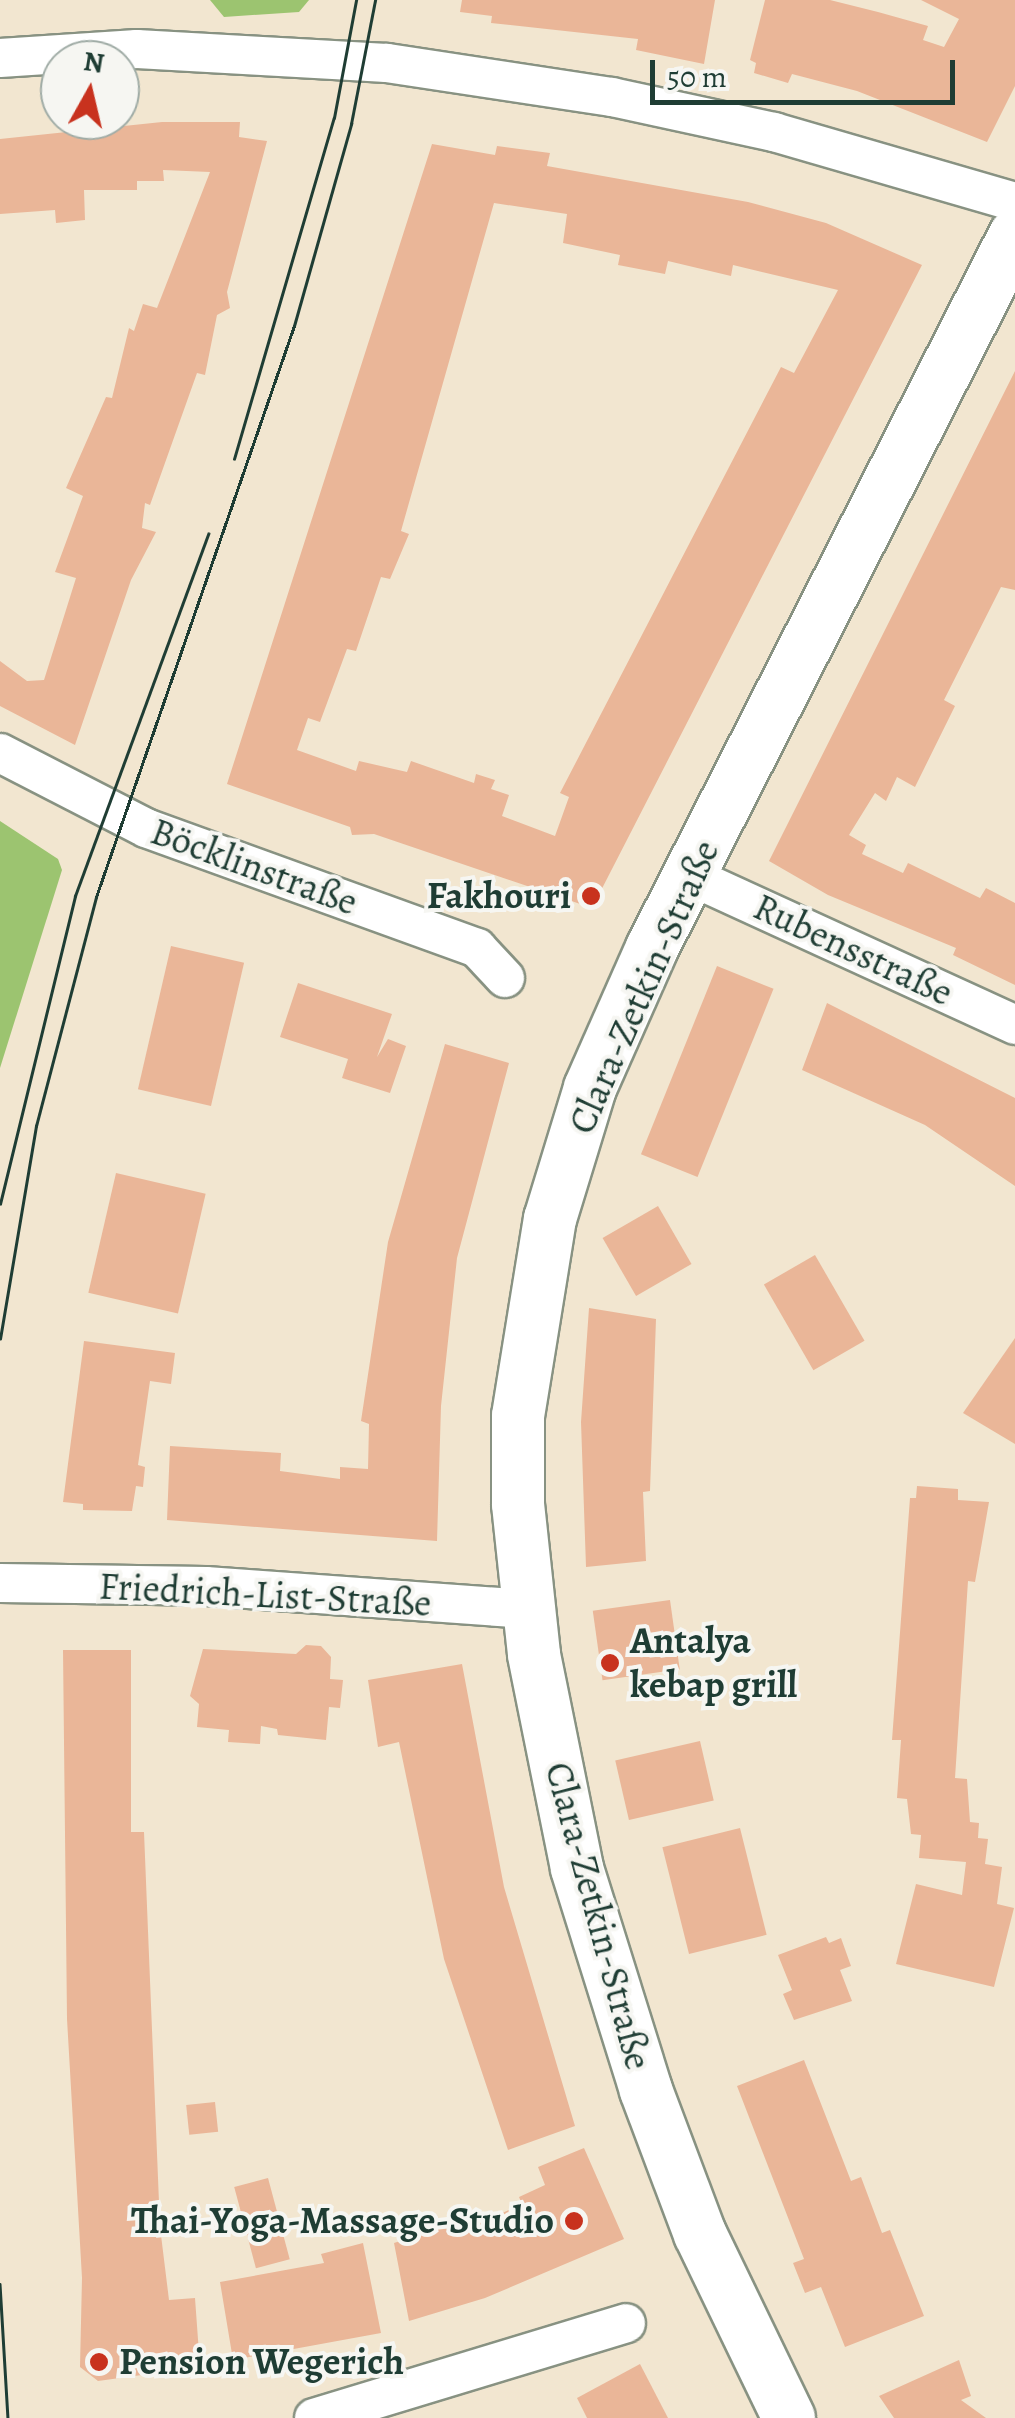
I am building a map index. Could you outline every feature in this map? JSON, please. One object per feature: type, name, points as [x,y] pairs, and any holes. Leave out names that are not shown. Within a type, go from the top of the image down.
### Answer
[{"type":"main road","name":"Clara-Zetkin-Straße","points":[[788,2418],[708,2251],[646,2090],[576,1868],[529,1609],[518,1504],[518,1416],[550,1219],[590,1088],[690,876],[1015,235]]},
{"type":"street","points":[[0,58],[137,49],[386,64],[612,97],[774,132],[1015,202]]},
{"type":"street","name":"Böcklinstraße","points":[[0,753],[146,828],[478,948],[505,978]]},
{"type":"street","name":"Rubensstraße","points":[[690,876],[1015,1025]]},
{"type":"street","name":"Friedrich-List-Straße","points":[[0,1583],[206,1586],[529,1609]]},
{"type":"street","points":[[314,2418],[626,2322]]},
{"type":"green space","points":[[210,0],[309,0],[299,12],[224,17]]},
{"type":"green space","points":[[0,821],[58,859],[62,870],[0,1068]]},
{"type":"building","points":[[462,0],[715,0],[704,64],[636,50],[638,39],[491,23],[492,16],[460,12]]},
{"type":"building","points":[[765,0],[830,0],[878,12],[928,26],[923,40],[944,47],[959,19],[921,0],[1015,0],[1015,86],[987,142],[857,91],[792,74],[788,83],[754,73],[756,63],[750,60]]},
{"type":"building","points":[[240,122],[239,137],[267,141],[227,292],[230,308],[217,315],[205,375],[197,373],[150,505],[145,503],[142,528],[156,532],[131,580],[75,745],[0,706],[0,661],[27,681],[44,680],[76,578],[55,572],[83,496],[66,488],[106,397],[112,398],[129,328],[134,331],[143,304],[157,308],[210,172],[163,170],[164,181],[137,181],[137,190],[84,190],[85,220],[56,223],[55,210],[0,214],[0,139],[40,135],[40,140],[140,140],[140,124]]},
{"type":"building","points":[[432,144],[495,155],[497,146],[550,153],[547,166],[748,202],[826,223],[922,265],[592,908],[374,834],[352,835],[350,827],[227,784]],"holes":[[[494,203],[567,214],[563,243],[620,255],[618,265],[665,274],[668,261],[731,276],[733,265],[838,290],[794,373],[781,367],[560,793],[569,797],[555,836],[502,816],[509,795],[491,789],[495,780],[476,774],[474,783],[411,761],[407,772],[359,761],[356,771],[297,750],[308,718],[320,722],[347,649],[356,651],[381,577],[390,579],[409,534],[401,531]]]},
{"type":"building","points":[[1015,371],[1015,590],[1001,587],[944,700],[955,706],[915,787],[897,777],[886,801],[875,793],[849,835],[866,845],[862,854],[903,873],[908,863],[980,898],[986,888],[1015,903],[1015,985],[953,955],[956,948],[828,895],[769,861]]},
{"type":"building","points":[[171,946],[244,963],[211,1106],[138,1089]]},
{"type":"building","points":[[717,966],[774,989],[698,1177],[641,1154]]},
{"type":"building","points":[[298,983],[392,1014],[377,1057],[388,1039],[406,1046],[390,1093],[342,1078],[348,1059],[280,1037]]},
{"type":"building","points":[[827,1003],[1015,1098],[1015,1186],[925,1125],[802,1070]]},
{"type":"building","points":[[445,1044],[509,1063],[457,1258],[441,1406],[437,1541],[167,1520],[170,1446],[281,1453],[280,1471],[340,1479],[340,1467],[368,1469],[369,1424],[361,1421],[388,1242]]},
{"type":"building","points":[[116,1173],[206,1194],[178,1314],[88,1293]]},
{"type":"building","points":[[658,1206],[692,1264],[636,1296],[603,1238]]},
{"type":"building","points":[[815,1255],[864,1341],[813,1370],[764,1284]]},
{"type":"building","points":[[589,1308],[656,1319],[650,1491],[643,1492],[646,1561],[586,1567],[581,1422]]},
{"type":"building","points":[[1015,1338],[1015,1444],[963,1413]]},
{"type":"building","points":[[84,1341],[175,1353],[171,1384],[150,1381],[138,1465],[145,1467],[143,1487],[136,1486],[132,1511],[83,1510],[83,1504],[63,1502]]},
{"type":"building","points":[[917,1486],[958,1489],[958,1500],[989,1502],[975,1582],[968,1581],[955,1778],[967,1779],[970,1822],[979,1823],[978,1838],[988,1839],[985,1864],[1002,1867],[997,1904],[1014,1908],[994,1987],[896,1964],[916,1884],[962,1895],[966,1862],[919,1858],[921,1835],[911,1834],[907,1799],[897,1798],[901,1740],[892,1740],[910,1498],[916,1498]]},
{"type":"building","points":[[670,1600],[680,1669],[603,1680],[593,1611]]},
{"type":"building","points":[[306,1645],[321,1646],[331,1657],[330,1679],[343,1680],[340,1708],[329,1707],[326,1740],[278,1735],[277,1729],[261,1726],[260,1744],[228,1742],[229,1730],[197,1727],[199,1704],[190,1696],[203,1649],[296,1654]]},
{"type":"building","points":[[63,1650],[131,1650],[131,1832],[144,1832],[160,2227],[169,2300],[195,2298],[200,2367],[98,2381],[80,2367],[82,2278],[67,2019]]},
{"type":"building","points":[[462,1664],[504,1887],[575,2126],[508,2150],[444,1959],[399,1742],[378,1747],[368,1680]]},
{"type":"building","points":[[700,1741],[714,1800],[629,1820],[615,1761]]},
{"type":"building","points":[[740,1828],[767,1935],[689,1954],[662,1847]]},
{"type":"building","points":[[826,1937],[829,1943],[841,1938],[851,1966],[840,1970],[852,2001],[794,2020],[783,1994],[792,1990],[778,1955]]},
{"type":"building","points":[[804,2060],[851,2181],[861,2177],[882,2233],[890,2230],[924,2316],[845,2347],[821,2287],[805,2293],[793,2263],[804,2259],[737,2086]]},
{"type":"building","points":[[215,2102],[218,2132],[189,2135],[186,2105]]},
{"type":"building","points":[[584,2148],[624,2239],[485,2298],[409,2321],[394,2243],[461,2221],[464,2230],[522,2204],[519,2197],[545,2185],[538,2167]]},
{"type":"building","points":[[268,2178],[290,2259],[256,2268],[234,2187]]},
{"type":"building","points":[[363,2243],[381,2333],[233,2360],[220,2282],[324,2263],[321,2254]]},
{"type":"building","points":[[959,2360],[971,2396],[961,2400],[986,2418],[894,2418],[879,2396]]},
{"type":"building","points":[[640,2364],[668,2418],[587,2418],[577,2398]]},
{"type":"tram line","points":[[234,459],[334,118],[356,0]]},
{"type":"tram line","points":[[0,1339],[36,1126],[96,897],[294,326],[351,124],[375,0]]},
{"type":"tram line","points":[[0,1204],[75,896],[208,534]]},
{"type":"tram line","points":[[0,2284],[8,2418]]},
{"type":"place","name":"Fakhouri","points":[[591,896]]},
{"type":"place","name":"Antalya kebap grill","points":[[610,1663]]},
{"type":"place","name":"Thai-Yoga-Massage-Studio","points":[[574,2221]]},
{"type":"place","name":"Pension Wegerich","points":[[99,2362]]}]
